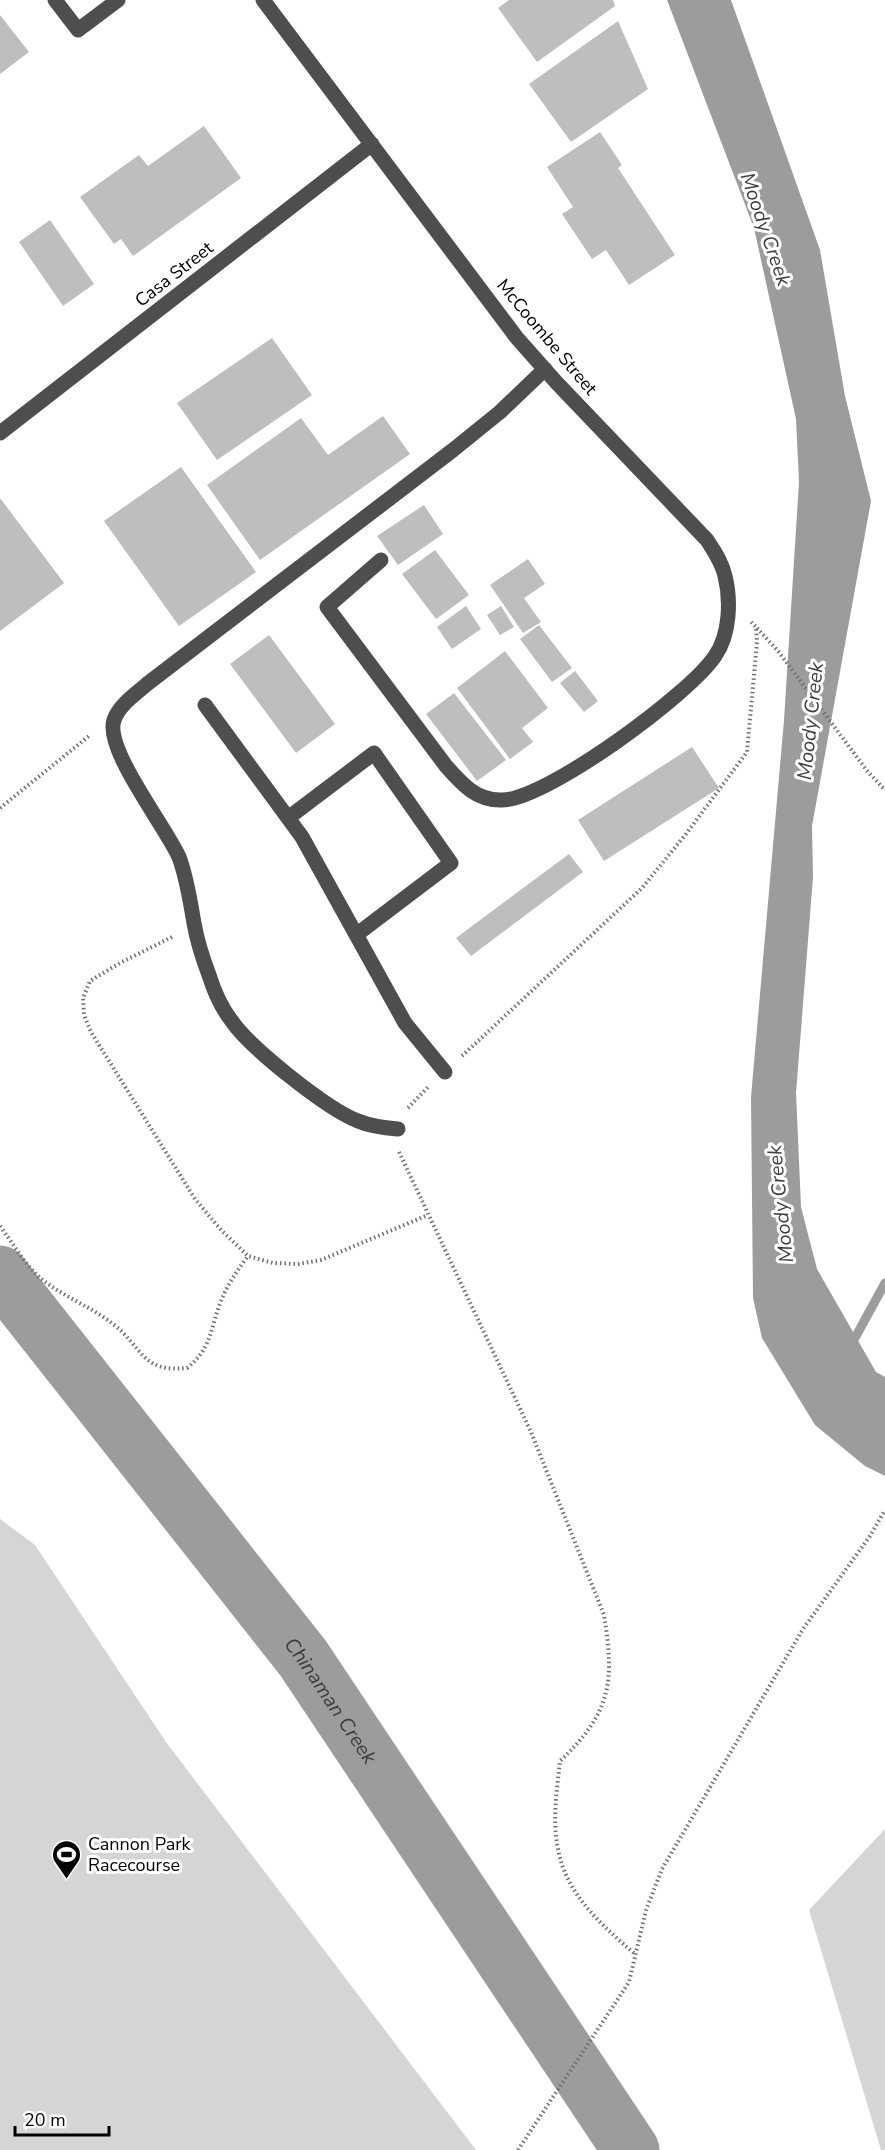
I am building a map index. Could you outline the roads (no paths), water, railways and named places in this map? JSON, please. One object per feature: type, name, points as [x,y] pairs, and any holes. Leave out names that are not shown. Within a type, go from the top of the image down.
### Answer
[{"type":"street","points":[[55,0],[78,30],[118,0]]},
{"type":"street","name":"McCoombe Street","points":[[263,0],[517,338],[706,540],[720,560],[725,575],[728,597],[724,634],[716,656],[674,699],[577,769],[531,792],[504,801],[491,800],[477,795],[464,786],[446,766],[327,607],[381,560]]},
{"type":"street","name":"Casa Street","points":[[0,434],[372,144]]},
{"type":"street","points":[[398,1129],[358,1122],[341,1113],[298,1082],[232,1022],[219,1001],[209,977],[194,926],[188,886],[179,857],[128,773],[112,736],[113,722],[120,709],[147,684],[453,450],[500,412],[545,369]]},
{"type":"street","points":[[205,705],[302,837],[405,1023],[445,1072]]},
{"type":"street","points":[[288,818],[374,753],[451,863],[356,934]]},
{"type":"water","name":"Moody Creek","points":[[667,0],[731,0],[820,250],[845,396],[871,501],[812,826],[813,877],[796,1093],[801,1207],[817,1269],[876,1372],[885,1377],[885,1476],[865,1466],[815,1425],[762,1338],[753,1298],[751,1097],[784,720],[799,482],[796,419],[754,228]]},
{"type":"waterway","name":"Chinaman Creek","points":[[0,1274],[303,1658],[631,2150]]},
{"type":"waterway","points":[[850,1347],[885,1283]]},
{"type":"place","name":"Cannon Park Racecourse","points":[[67,1880]]}]
